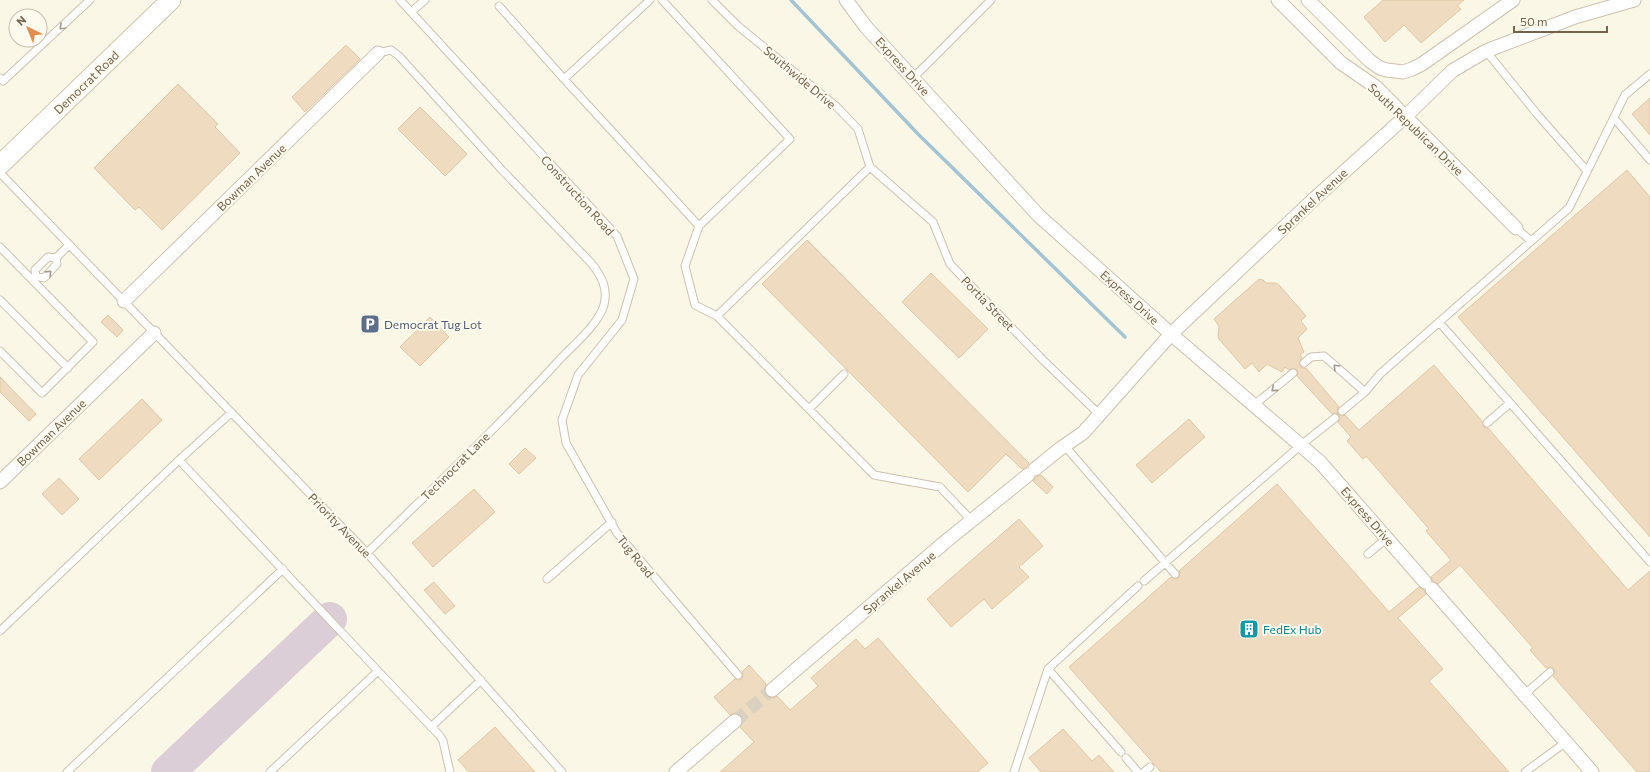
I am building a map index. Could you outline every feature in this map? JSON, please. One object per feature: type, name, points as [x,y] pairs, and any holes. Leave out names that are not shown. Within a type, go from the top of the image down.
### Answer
[{"type":"main road","name":"Democrat Road","points":[[0,165],[171,0]]},
{"type":"street","name":"Express Drive","points":[[846,0],[866,27],[1038,215],[1172,334],[1320,462],[1592,772]]},
{"type":"street","name":"South Republican Drive","points":[[1278,0],[1342,63],[1376,87],[1516,228]]},
{"type":"street","points":[[1308,0],[1370,61],[1380,68],[1403,72],[1422,64],[1513,0]]},
{"type":"street","name":"Sprankel Avenue","points":[[772,690],[972,521],[1083,433],[1172,334],[1314,199],[1406,116],[1452,71],[1486,51],[1575,17],[1634,0]]},
{"type":"street","name":"Bowman Avenue","points":[[124,301],[378,53]]},
{"type":"street","name":"Bowman Avenue","points":[[0,482],[154,333]]},
{"type":"street","points":[[676,772],[735,721]]},
{"type":"lane","points":[[1,80],[90,0]]},
{"type":"lane","name":"Construction Road","points":[[400,0],[617,236],[634,279],[622,320],[578,375],[562,420]]},
{"type":"lane","points":[[411,12],[425,0]]},
{"type":"lane","points":[[564,79],[650,0]]},
{"type":"lane","points":[[662,0],[790,139],[699,226],[685,266],[695,305],[717,316],[874,474],[940,487],[972,521]]},
{"type":"lane","name":"Southwide Drive","points":[[712,0],[738,26],[837,107],[858,129],[870,167]]},
{"type":"lane","points":[[913,78],[991,0]]},
{"type":"lane","points":[[499,6],[699,226]]},
{"type":"lane","name":"Technocrat Lane","points":[[367,553],[542,379],[595,322],[604,306],[605,293],[602,277],[592,264],[502,170],[399,56],[391,50],[378,53]]},
{"type":"lane","points":[[1486,51],[1537,114],[1587,171]]},
{"type":"lane","points":[[1342,411],[1365,392],[1380,374],[1569,208],[1626,95],[1650,74]]},
{"type":"lane","points":[[1614,118],[1650,160]]},
{"type":"lane","points":[[717,316],[870,167]]},
{"type":"lane","name":"Portia Street","points":[[870,167],[934,222],[950,264],[1043,360],[1100,415]]},
{"type":"lane","name":"Priority Avenue","points":[[0,172],[367,553],[562,772]]},
{"type":"lane","points":[[1516,228],[1531,241]]},
{"type":"lane","points":[[56,258],[69,245]]},
{"type":"lane","points":[[0,247],[34,278],[93,342],[42,393],[0,351]]},
{"type":"lane","points":[[34,278],[36,270],[48,257],[56,258]]},
{"type":"lane","points":[[34,278],[44,278],[57,264],[56,258]]},
{"type":"lane","points":[[0,300],[68,368]]},
{"type":"lane","points":[[1439,322],[1650,562]]},
{"type":"lane","points":[[1304,363],[1311,357],[1324,356],[1365,392]]},
{"type":"lane","points":[[1254,405],[1292,373]]},
{"type":"lane","points":[[809,408],[844,374]]},
{"type":"lane","points":[[1487,423],[1510,403]]},
{"type":"lane","points":[[0,631],[179,460],[232,413]]},
{"type":"lane","points":[[1144,581],[1334,418]]},
{"type":"lane","name":"Tug Road","points":[[562,420],[566,443],[617,533],[628,548],[738,675]]},
{"type":"lane","points":[[1065,446],[1175,574]]},
{"type":"lane","points":[[179,460],[431,727],[443,741],[450,772]]},
{"type":"lane","points":[[547,579],[612,522]]},
{"type":"lane","points":[[1368,554],[1387,538]]},
{"type":"lane","points":[[68,772],[283,569]]},
{"type":"lane","points":[[1014,772],[1048,669],[1138,586]]},
{"type":"lane","points":[[1048,669],[1138,772]]},
{"type":"lane","points":[[270,772],[378,671]]},
{"type":"lane","points":[[1524,695],[1550,672]]},
{"type":"lane","points":[[431,727],[481,680]]},
{"type":"lane","points":[[1525,772],[1566,742]]},
{"type":"building","points":[[1383,0],[1464,0],[1457,6],[1461,9],[1421,43],[1404,25],[1385,42],[1364,17]]},
{"type":"building","points":[[346,45],[360,59],[305,112],[292,97]]},
{"type":"building","points":[[178,84],[218,124],[215,127],[240,153],[162,230],[139,207],[135,210],[94,168]]},
{"type":"building","points":[[1650,98],[1650,135],[1632,114]]},
{"type":"building","points":[[420,107],[467,154],[445,176],[398,129]]},
{"type":"building","points":[[1627,170],[1650,197],[1650,537],[1458,317]]},
{"type":"building","points":[[807,240],[1029,463],[1027,467],[1022,469],[1006,454],[968,492],[762,284]]},
{"type":"building","points":[[931,273],[988,329],[959,358],[902,302]]},
{"type":"building","points":[[1259,279],[1266,283],[1276,283],[1280,286],[1306,316],[1301,321],[1307,329],[1298,338],[1304,352],[1300,355],[1302,358],[1299,364],[1302,368],[1306,368],[1339,407],[1337,411],[1338,414],[1342,416],[1345,415],[1359,430],[1434,365],[1482,421],[1484,427],[1488,428],[1628,590],[1650,571],[1650,772],[1637,772],[1553,676],[1555,673],[1554,669],[1551,667],[1546,668],[1530,650],[1533,648],[1460,565],[1438,584],[1433,581],[1431,577],[1451,560],[1426,531],[1429,529],[1366,456],[1363,459],[1347,441],[1351,437],[1338,422],[1340,419],[1339,415],[1336,413],[1332,414],[1297,376],[1297,370],[1293,368],[1289,370],[1285,367],[1282,372],[1267,364],[1259,372],[1252,363],[1245,369],[1219,339],[1219,326],[1214,319]]},
{"type":"building","points":[[108,315],[123,330],[117,337],[101,322]]},
{"type":"building","points":[[430,317],[449,337],[420,366],[400,347]]},
{"type":"building","points":[[0,377],[36,414],[29,421],[0,392]]},
{"type":"building","points":[[142,399],[162,420],[99,480],[79,459]]},
{"type":"building","points":[[1189,419],[1205,437],[1152,483],[1136,465]]},
{"type":"building","points":[[525,448],[536,458],[519,474],[509,464]]},
{"type":"building","points":[[1041,475],[1053,487],[1047,494],[1033,481],[1036,477]]},
{"type":"building","points":[[59,478],[79,499],[62,515],[42,494]]},
{"type":"building","name":"FedEx Hub","points":[[1277,484],[1389,612],[1419,587],[1424,590],[1426,594],[1398,618],[1443,669],[1429,681],[1509,772],[1161,772],[1069,667],[1171,577],[1176,579],[1179,578],[1179,571]]},
{"type":"building","points":[[474,489],[495,512],[433,567],[412,543]]},
{"type":"building","points":[[1019,519],[1043,546],[1019,567],[1029,577],[992,609],[984,599],[951,627],[927,599]]},
{"type":"building","points":[[434,582],[455,606],[445,614],[424,590]]},
{"type":"building","points":[[878,638],[988,763],[977,772],[720,772],[754,742],[740,727],[743,720],[741,716],[734,713],[730,715],[714,697],[735,679],[742,679],[742,672],[749,665],[766,684],[764,691],[766,695],[773,698],[777,696],[790,710],[818,686],[811,678],[856,639],[865,649]]},
{"type":"building","points":[[495,727],[535,772],[469,772],[458,760]]},
{"type":"building","points":[[1063,729],[1092,761],[1099,755],[1114,772],[1041,772],[1029,758]]},
{"type":"waterway","points":[[791,0],[918,134],[1125,337]]},
{"type":"taxiway","points":[[168,772],[330,619]]},
{"type":"tunnel","points":[[735,721],[772,690]]},
{"type":"place","name":"Democrat Tug Lot","points":[[370,324]]},
{"type":"place","name":"FedEx Hub","points":[[1249,629]]}]
